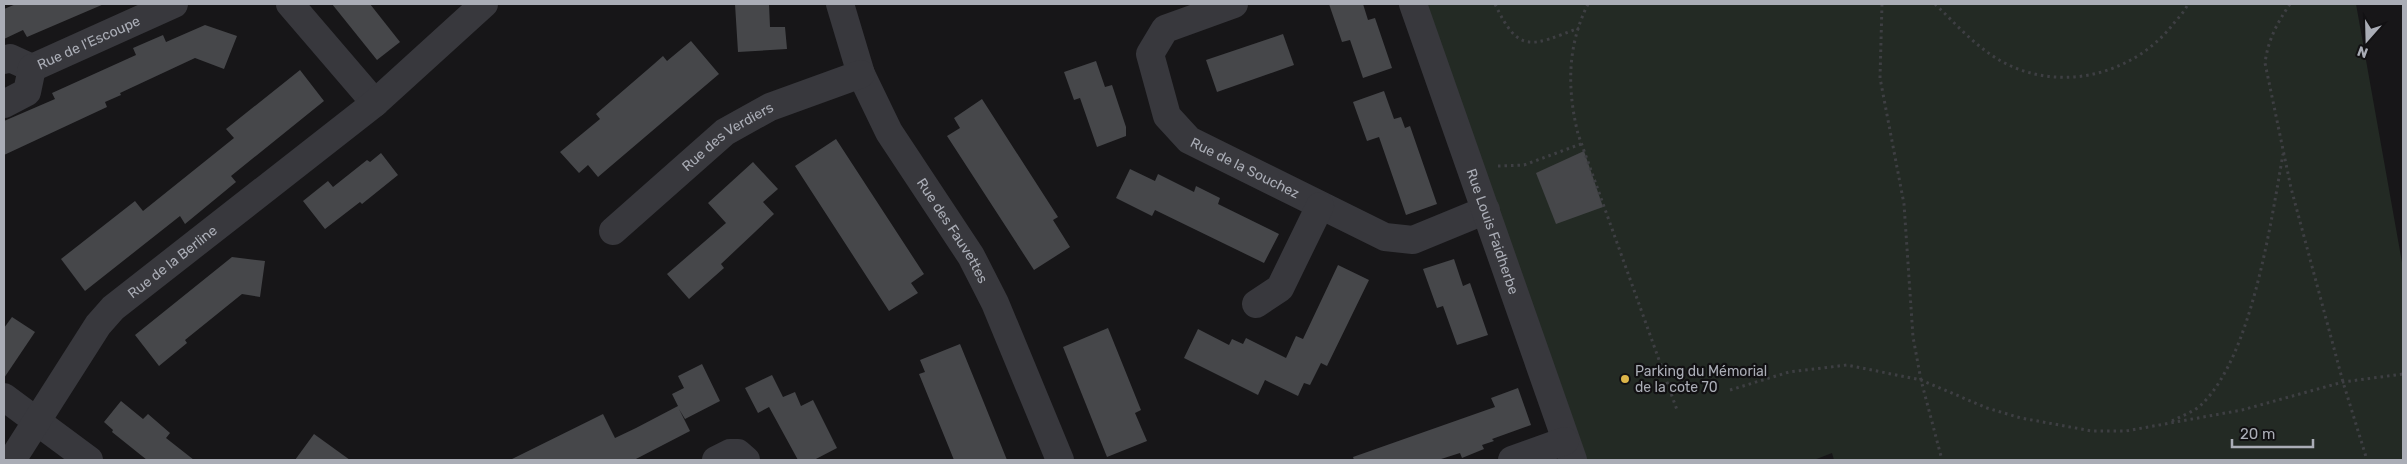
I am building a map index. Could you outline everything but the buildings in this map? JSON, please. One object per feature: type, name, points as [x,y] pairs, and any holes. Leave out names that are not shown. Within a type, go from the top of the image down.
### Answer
[{"type":"street","name":"Rue de l'Escoupe","points":[[4,60],[10,58],[32,68],[174,4]]},
{"type":"street","points":[[290,4],[375,103]]},
{"type":"street","name":"Rue de la Berline","points":[[12,460],[98,324],[113,308],[375,103],[484,4]]},
{"type":"street","name":"Rue des Fauvettes","points":[[840,4],[861,74],[889,132],[971,256],[995,304],[1060,460]]},
{"type":"street","name":"Rue de la Souchez","points":[[1234,4],[1165,29],[1150,54],[1166,116],[1189,140],[1385,237],[1413,240],[1486,210]]},
{"type":"street","name":"Rue Louis Faidherbe","points":[[1414,4],[1569,451]]},
{"type":"street","name":"Rue de l'Escoupe","points":[[4,104],[27,92],[32,68]]},
{"type":"street","name":"Rue des Verdiers","points":[[613,232],[725,132],[770,107],[861,74]]},
{"type":"street","points":[[1256,304],[1280,288],[1320,206]]},
{"type":"street","points":[[4,397],[89,460]]},
{"type":"street","points":[[1512,460],[1569,451]]},
{"type":"street","points":[[716,460],[738,452],[746,460]]},
{"type":"path","points":[[1494,4],[1514,37],[1526,41],[1541,42],[1578,28]]},
{"type":"path","points":[[1588,4],[1572,46],[1569,75],[1571,107],[1581,144],[1677,410]]},
{"type":"path","points":[[1882,4],[1880,78],[1904,204],[1913,337],[1921,380],[1942,460]]},
{"type":"path","points":[[1935,4],[1995,58],[2027,73],[2073,77],[2094,74],[2119,67],[2136,58],[2162,37],[2188,4]]},
{"type":"path","points":[[2290,4],[2267,45],[2265,63],[2291,188],[2343,382],[2367,460]]},
{"type":"path","points":[[1470,167],[1524,165],[1581,144]]},
{"type":"path","points":[[2169,423],[2200,406],[2216,388],[2230,361],[2245,323],[2260,269],[2284,150]]},
{"type":"path","points":[[1730,390],[1789,372],[1847,365],[1921,380],[1987,408],[2021,418],[2092,431],[2126,430],[2242,410],[2343,382],[2403,374]]},
{"type":"shaded area","points":[[1413,4],[2356,4],[2403,268],[2403,460],[1834,460],[1832,453],[1814,460],[1573,460]]},
{"type":"place","name":"Parking du Mémorial de la cote 70","points":[[1625,379]]}]
